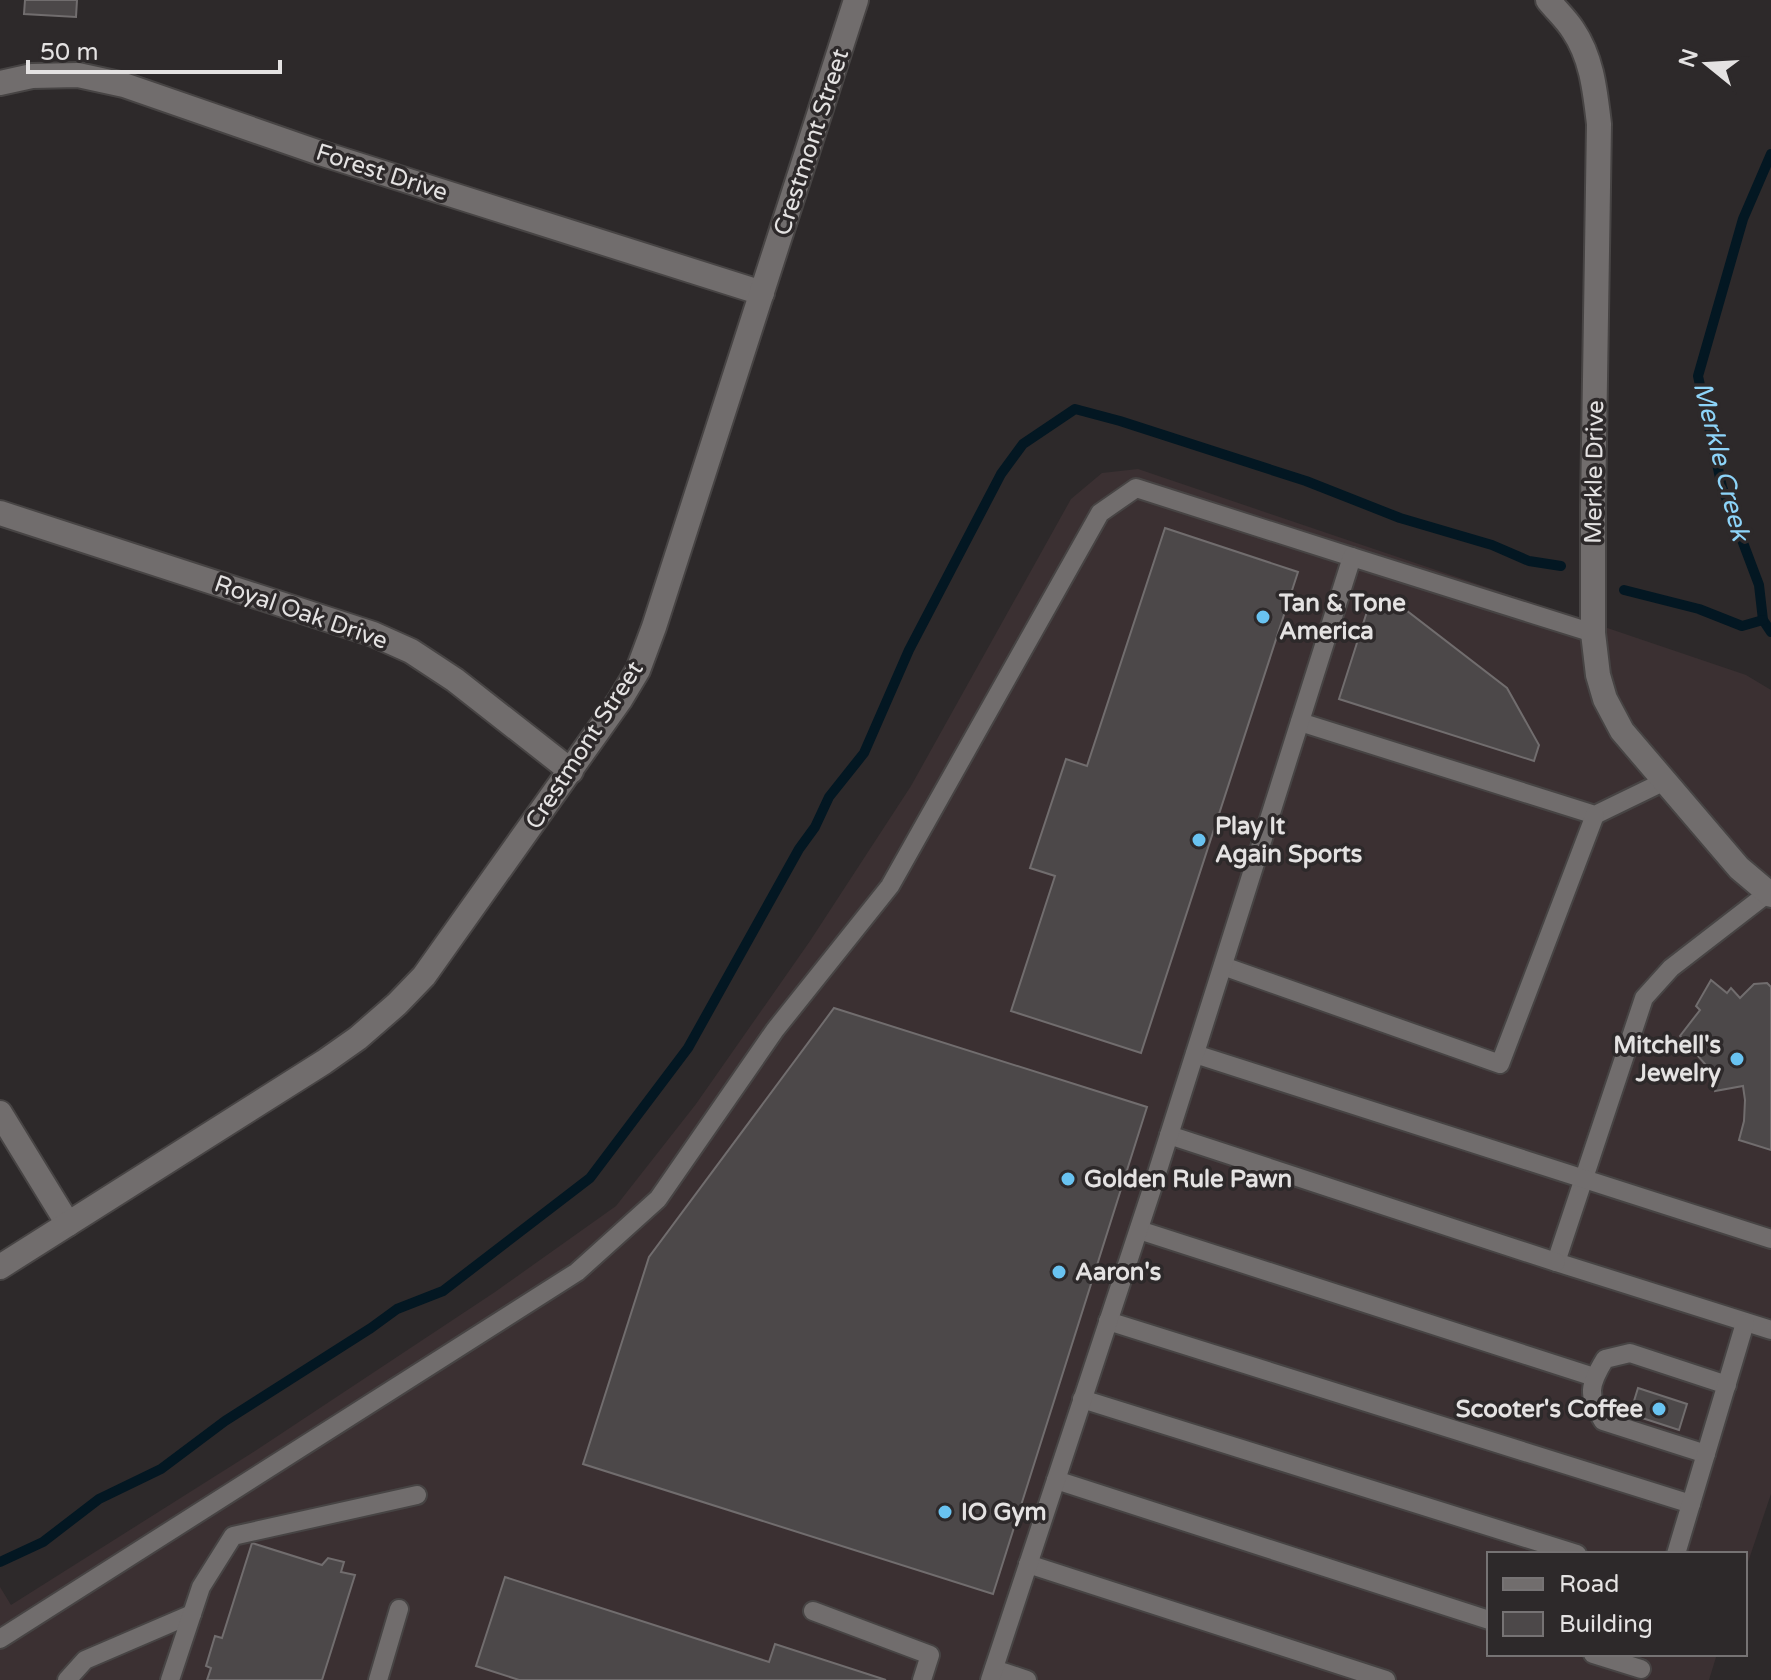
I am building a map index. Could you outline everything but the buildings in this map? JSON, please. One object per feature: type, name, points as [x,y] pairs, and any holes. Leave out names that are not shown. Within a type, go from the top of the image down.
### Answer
[{"type":"street","name":"Crestmont Street","points":[[0,1267],[358,1038],[424,976],[571,771],[638,670],[856,0]]},
{"type":"street","name":"Merkle Drive","points":[[1548,0],[1573,30],[1586,54],[1599,124],[1593,633],[1598,675],[1605,699],[1622,731],[1739,868],[1769,894]]},
{"type":"street","name":"Forest Drive","points":[[0,83],[32,76],[78,75],[124,85],[317,152],[762,293]]},
{"type":"street","name":"Royal Oak Drive","points":[[0,513],[373,634],[411,651],[455,680],[571,771]]},
{"type":"street","points":[[0,1113],[68,1224]]},
{"type":"lane","points":[[0,1639],[577,1272],[658,1199],[775,1030],[890,886],[1100,513],[1136,488],[1593,633]]},
{"type":"lane","points":[[1027,1680],[992,1674],[1139,1230],[1352,557]]},
{"type":"lane","points":[[1300,722],[1595,815]]},
{"type":"lane","points":[[1223,966],[1500,1064],[1595,815],[1665,781]]},
{"type":"lane","points":[[1556,1262],[1644,998],[1671,968],[1769,894]]},
{"type":"lane","points":[[1195,1054],[1771,1239]]},
{"type":"lane","points":[[1169,1135],[1771,1330]]},
{"type":"lane","points":[[1139,1230],[1594,1377]]},
{"type":"lane","points":[[1108,1321],[1691,1504]]},
{"type":"lane","points":[[1677,1552],[1745,1323]]},
{"type":"lane","points":[[1706,1454],[1603,1421],[1591,1401],[1594,1377],[1605,1359],[1630,1353],[1727,1385]]},
{"type":"lane","points":[[1082,1399],[1571,1552]]},
{"type":"lane","points":[[1056,1480],[1487,1619]]},
{"type":"lane","points":[[170,1680],[201,1587],[233,1536],[417,1495]]},
{"type":"lane","points":[[1028,1564],[1349,1674],[1386,1680]]},
{"type":"lane","points":[[378,1680],[399,1609]]},
{"type":"lane","points":[[813,1611],[930,1655],[922,1680]]},
{"type":"lane","points":[[67,1680],[85,1660],[192,1614]]},
{"type":"lane","points":[[1600,1656],[1641,1668]]},
{"type":"shaded area","points":[[1138,469],[1746,675],[1771,690],[1771,1494],[1747,1565],[1747,1552],[1487,1552],[1487,1656],[1716,1656],[1709,1680],[0,1680],[0,1587],[11,1605],[255,1451],[495,1292],[616,1206],[696,1104],[810,941],[911,786],[1071,499],[1102,473]]},
{"type":"waterway","name":"Merkle Creek","points":[[1771,154],[1743,219],[1698,376],[1722,487],[1759,585],[1763,620],[1771,632]]},
{"type":"waterway","points":[[0,1562],[43,1542],[99,1499],[161,1469],[225,1421],[397,1309],[443,1291],[590,1178],[688,1048],[799,849],[815,827],[829,797],[864,753],[909,650],[1001,474],[1023,444],[1075,409],[1306,481],[1400,518],[1492,545],[1529,561],[1561,566]]},
{"type":"waterway","points":[[1624,590],[1699,609],[1742,626],[1763,620]]},
{"type":"place","name":"Tan & Tone America","points":[[1263,617]]},
{"type":"place","name":"Play It Again Sports","points":[[1199,840]]},
{"type":"place","name":"Mitchell's Jewelry","points":[[1737,1059]]},
{"type":"place","name":"Golden Rule Pawn","points":[[1068,1179]]},
{"type":"place","name":"Aaron's","points":[[1059,1272]]},
{"type":"place","name":"Scooter's Coffee","points":[[1659,1409]]},
{"type":"place","name":"IO Gym","points":[[945,1512]]}]
